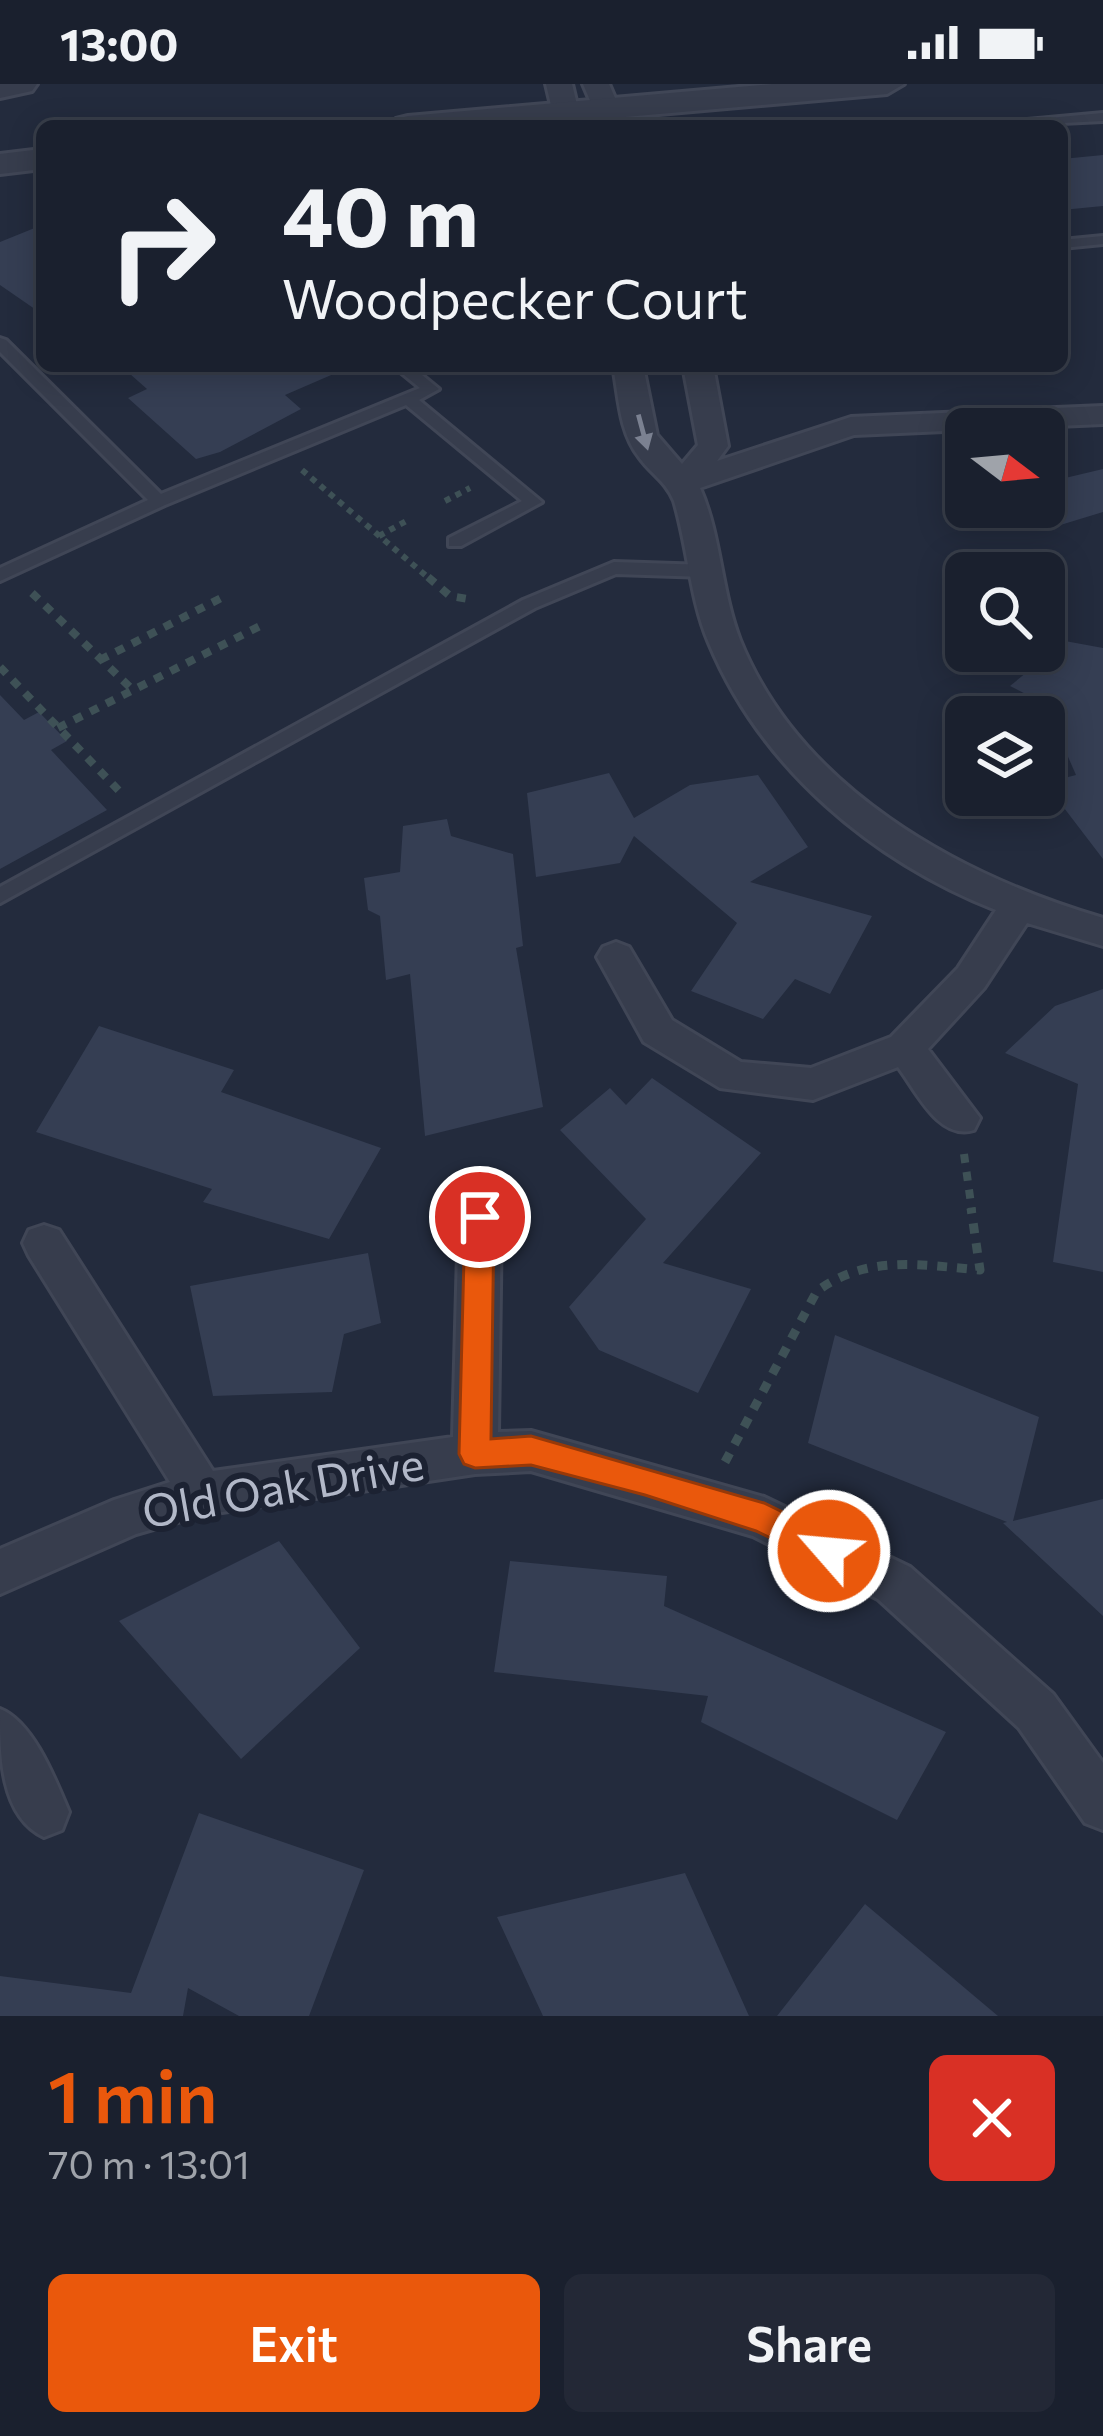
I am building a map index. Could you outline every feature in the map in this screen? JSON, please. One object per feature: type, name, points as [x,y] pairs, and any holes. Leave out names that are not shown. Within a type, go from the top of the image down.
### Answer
[{"type":"street","points":[[0,88],[20,84]]},
{"type":"street","points":[[458,120],[564,107],[887,84]]},
{"type":"street","points":[[688,120],[749,97]]},
{"type":"street","points":[[0,164],[36,160]]},
{"type":"street","points":[[629,372],[646,450],[683,483],[724,641],[755,702],[808,770],[904,847],[1018,907],[1103,932]]},
{"type":"street","points":[[683,483],[713,446],[699,372]]},
{"type":"street","points":[[683,483],[851,426],[1103,415]]},
{"type":"street","points":[[616,957],[658,1031],[734,1077],[813,1084],[905,1048],[971,978],[1018,907]]},
{"type":"street","points":[[905,1048],[960,1118]]},
{"type":"street","points":[[475,1454],[480,1217]]},
{"type":"street","points":[[44,1243],[202,1494]]},
{"type":"street","name":"Old Oak Drive","points":[[0,1572],[130,1515],[202,1494],[475,1454],[531,1451],[764,1518],[894,1583],[1036,1711],[1103,1805]]},
{"type":"street","points":[[0,1733],[44,1812]]},
{"type":"lane","points":[[1068,120],[1103,117]]},
{"type":"lane","points":[[1068,243],[1103,240]]},
{"type":"lane","points":[[0,343],[159,501]]},
{"type":"lane","points":[[0,575],[159,501],[430,389],[409,372]]},
{"type":"lane","points":[[408,400],[534,502],[455,542]]},
{"type":"lane","points":[[0,896],[529,604],[614,568],[706,571]]},
{"type":"path","points":[[296,465],[450,596],[483,602]]},
{"type":"path","points":[[379,536],[409,520]]},
{"type":"path","points":[[16,601],[50,585]]},
{"type":"path","points":[[32,593],[133,690]]},
{"type":"path","points":[[100,659],[227,595]]},
{"type":"path","points":[[58,728],[260,626]]},
{"type":"path","points":[[0,667],[126,798]]},
{"type":"path","points":[[704,1500],[818,1291],[839,1271],[872,1262],[980,1270],[960,1118]]},
{"type":"building","points":[[1103,155],[1103,206],[1068,209],[1068,158]]},
{"type":"building","points":[[36,227],[36,310],[0,285],[0,242]]},
{"type":"building","points":[[128,372],[338,372],[285,395],[301,409],[220,452],[196,459],[128,398],[147,389]]},
{"type":"building","points":[[1103,469],[1103,512],[1065,524],[1065,478]]},
{"type":"building","points":[[1065,641],[1103,648],[1103,859],[1065,809],[1065,778],[1076,775],[1065,750],[1065,696],[1029,696],[1010,686],[1027,672],[1065,672]]},
{"type":"building","points":[[0,695],[24,720],[39,712],[67,741],[51,750],[107,810],[0,869]]},
{"type":"building","points":[[609,773],[634,818],[690,785],[758,775],[808,847],[750,882],[872,916],[830,994],[795,979],[763,1019],[691,991],[737,923],[634,836],[620,863],[536,877],[527,793]]},
{"type":"building","points":[[447,819],[451,836],[513,854],[523,946],[516,948],[543,1107],[425,1136],[410,974],[386,980],[380,916],[368,910],[364,878],[400,872],[403,826]]},
{"type":"building","points":[[1103,989],[1103,1272],[1053,1262],[1078,1084],[1005,1053],[1055,1006]]},
{"type":"building","points":[[99,1026],[234,1070],[221,1092],[381,1148],[329,1239],[203,1202],[212,1189],[36,1132]]},
{"type":"building","points":[[652,1078],[761,1153],[663,1263],[751,1289],[698,1393],[599,1350],[569,1307],[646,1219],[560,1130],[610,1088],[626,1105]]},
{"type":"building","points":[[368,1253],[381,1323],[344,1334],[332,1392],[213,1396],[190,1286]]},
{"type":"building","points":[[835,1335],[1039,1417],[1013,1521],[1103,1499],[1103,1616],[1003,1523],[1007,1522],[808,1443]]},
{"type":"building","points":[[279,1541],[360,1648],[241,1759],[119,1621]]},
{"type":"building","points":[[510,1561],[667,1576],[664,1606],[946,1732],[897,1820],[701,1722],[708,1696],[494,1672]]},
{"type":"building","points":[[199,1813],[364,1870],[309,2016],[239,2016],[188,1988],[183,2016],[0,2016],[0,1976],[131,1993]]},
{"type":"building","points":[[685,1873],[749,2016],[543,2016],[497,1917]]},
{"type":"building","points":[[865,1904],[998,2016],[777,2016]]},
{"type":"route","points":[[480,1217],[475,1454],[531,1451],[645,1480],[764,1518],[829,1551]]}]
